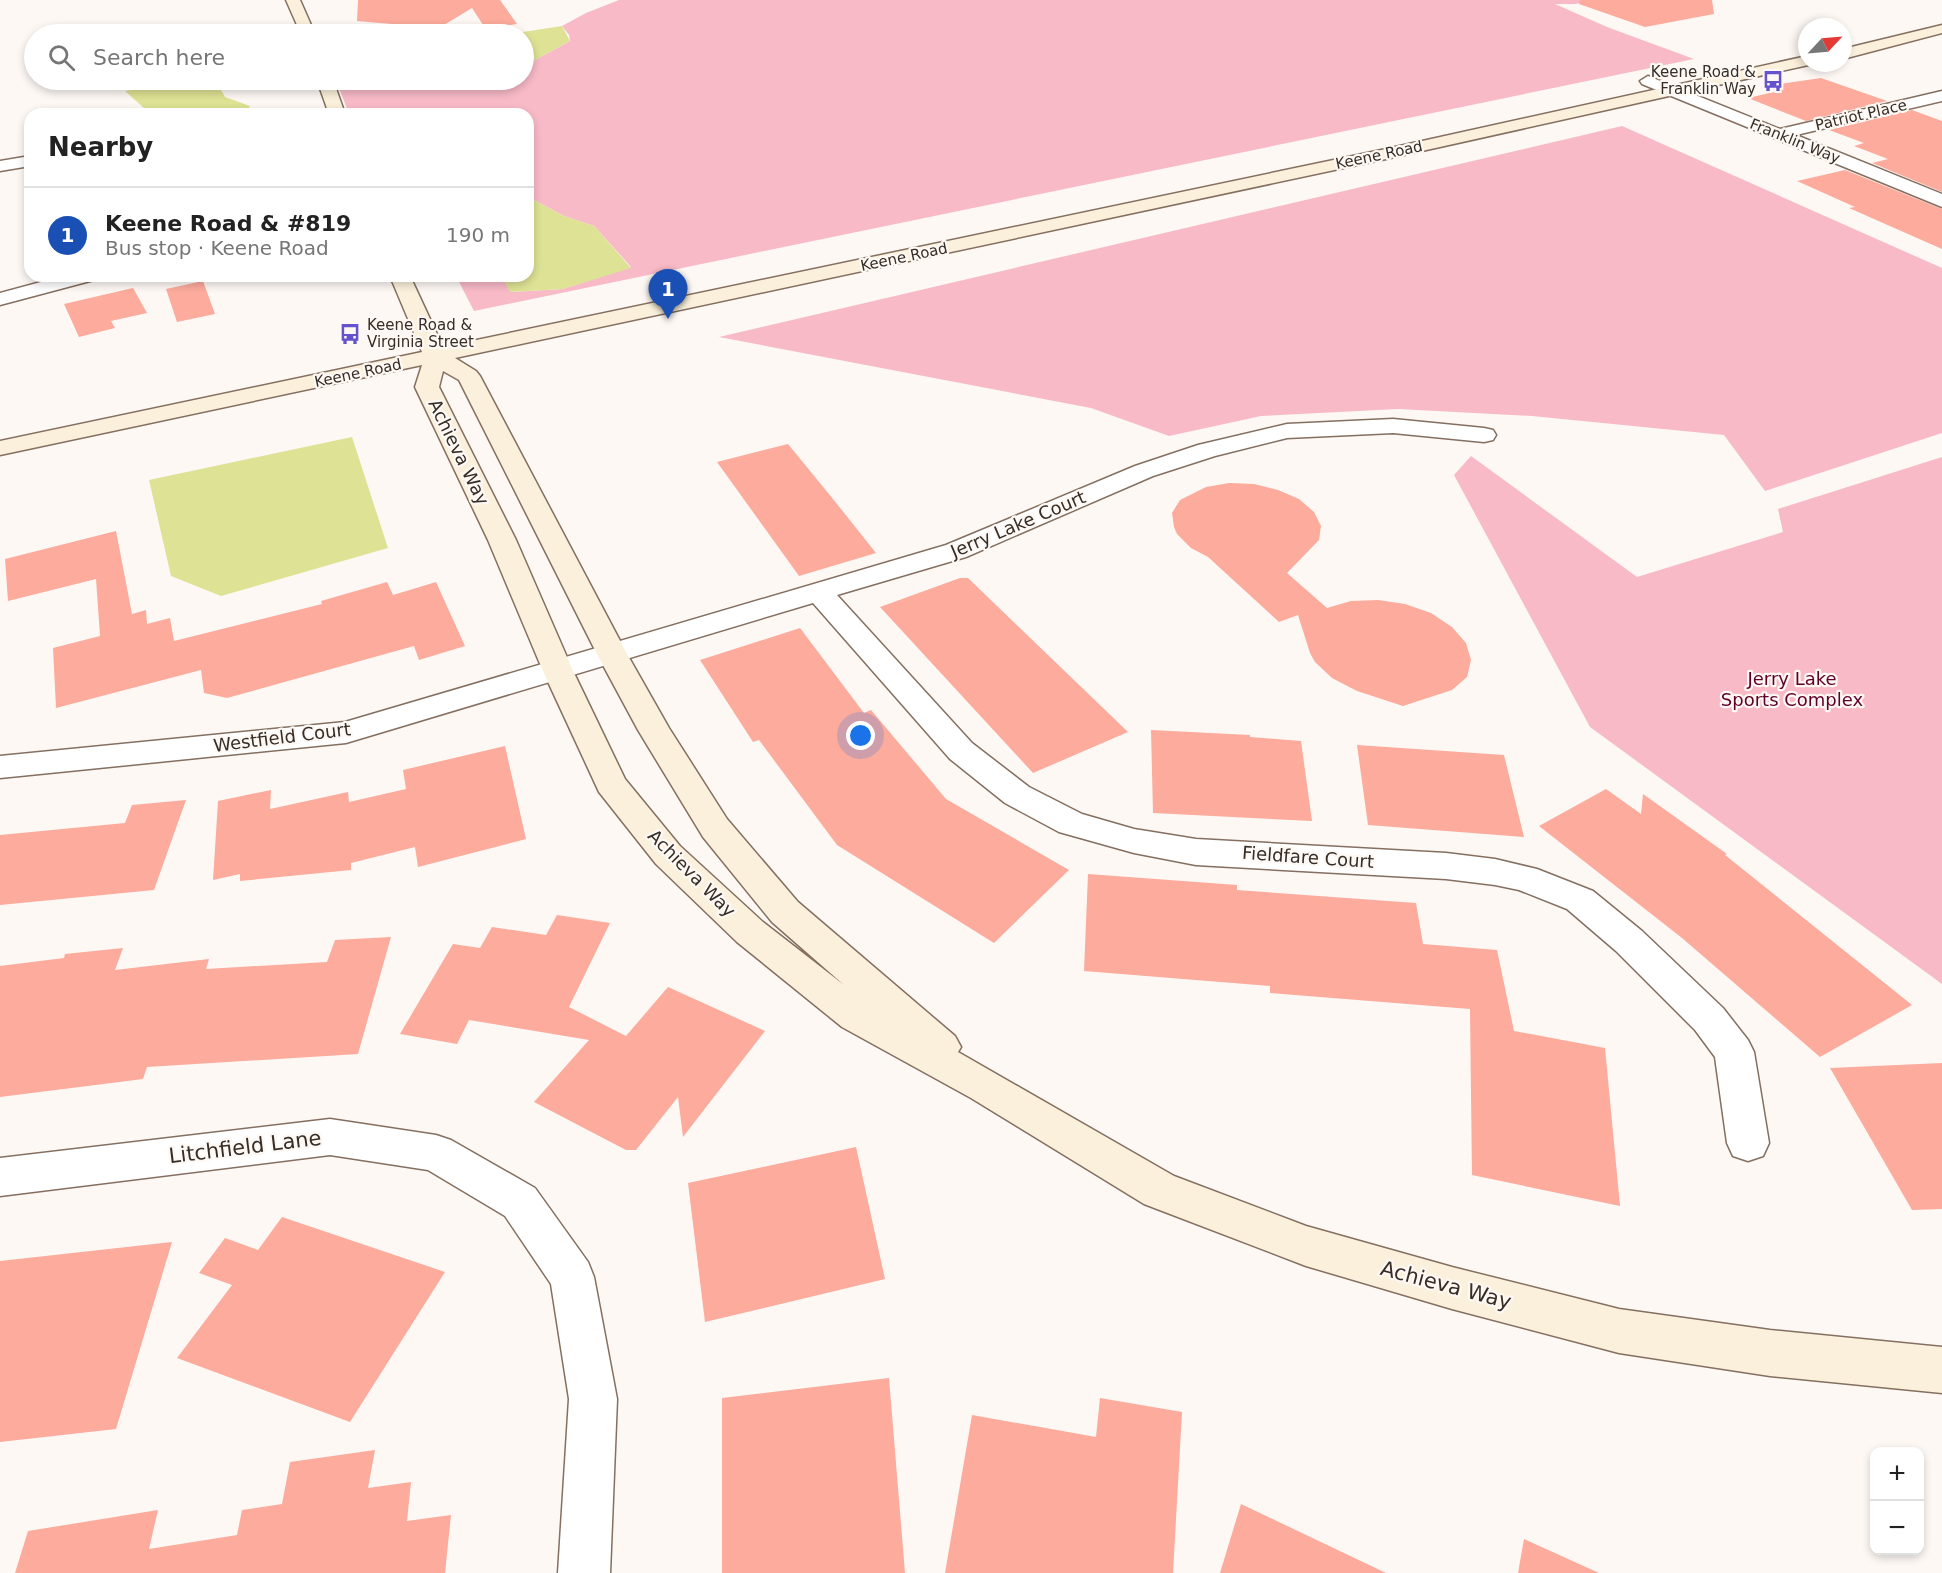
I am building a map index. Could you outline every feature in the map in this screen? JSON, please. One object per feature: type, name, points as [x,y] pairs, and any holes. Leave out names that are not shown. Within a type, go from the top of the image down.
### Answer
[{"type":"main road","points":[[293,0],[304,24]]},
{"type":"main road","points":[[1852,37],[1942,15]]},
{"type":"main road","points":[[1852,52],[1942,29]]},
{"type":"main road","name":"Keene Road","points":[[0,448],[431,347],[1224,171],[1798,49]]},
{"type":"main road","name":"Keene Road","points":[[46,416],[431,347],[1246,183],[1798,63]]},
{"type":"main road","points":[[329,90],[335,108]]},
{"type":"main road","points":[[403,282],[431,347]]},
{"type":"main road","name":"Achieva Way","points":[[431,347],[468,376],[612,654],[654,730],[715,828],[785,912],[985,1086]]},
{"type":"main road","name":"Achieva Way","points":[[431,347],[427,387],[502,540],[558,671],[611,784],[668,855],[750,932],[856,1016],[985,1086],[1159,1190],[1306,1246],[1452,1288],[1619,1331],[1770,1353],[1942,1370]]},
{"type":"street","name":"Franklin Way","points":[[1648,81],[1942,201]]},
{"type":"street","name":"Patriot Place","points":[[1779,134],[1942,96]]},
{"type":"street","points":[[0,166],[24,162]]},
{"type":"street","points":[[0,299],[64,282]]},
{"type":"street","name":"Jerry Lake Court","points":[[558,671],[956,552],[1155,468],[1207,450],[1287,431],[1393,426],[1484,435]]},
{"type":"street","name":"Fieldfare Court","points":[[819,592],[961,751],[1017,795],[1071,823],[1134,841],[1196,852],[1238,852],[1446,866],[1495,872],[1526,878],[1580,900],[1637,948],[1709,1019],[1734,1052],[1748,1143]]},
{"type":"street","name":"Westfield Court","points":[[0,767],[346,732],[558,671]]},
{"type":"street","name":"Litchfield Lane","points":[[0,1177],[330,1137],[436,1153],[520,1202],[572,1277],[574,1288],[593,1399],[584,1573]]},
{"type":"green space","points":[[619,0],[1599,0],[1575,4],[1555,4],[1607,27],[1694,59],[474,311],[459,282],[505,282],[511,292],[563,289],[631,267],[594,226],[564,216],[534,200],[534,108],[347,108],[340,90],[534,90],[534,61],[570,41],[569,35],[562,26],[586,13]]},
{"type":"green space","points":[[1622,126],[1942,268],[1942,433],[1765,491],[1724,435],[1532,416],[1398,409],[1261,416],[1169,436],[1091,408],[719,337]]},
{"type":"green space","name":"Jerry Lake Sports Complex","points":[[1471,456],[1637,577],[1783,532],[1778,509],[1942,457],[1942,984],[1590,727],[1454,475]]},
{"type":"shaded area","points":[[562,26],[570,41],[534,61],[534,30]]},
{"type":"shaded area","points":[[220,90],[225,97],[250,106],[249,108],[144,108],[125,91]]},
{"type":"shaded area","points":[[534,200],[564,216],[594,226],[631,268],[563,289],[510,292],[505,282],[534,282]]},
{"type":"shaded area","points":[[352,437],[388,548],[221,596],[171,576],[149,480]]},
{"type":"building","points":[[358,0],[500,0],[517,24],[482,24],[472,8],[446,24],[392,24],[357,21]]},
{"type":"building","points":[[1580,0],[1712,0],[1714,14],[1645,27],[1579,4]]},
{"type":"building","points":[[1821,78],[1887,101],[1806,121],[1748,98],[1778,91],[1765,86]]},
{"type":"building","points":[[1912,110],[1942,121],[1942,192],[1872,163],[1888,159],[1854,146],[1864,143],[1829,130]]},
{"type":"building","points":[[1845,170],[1942,209],[1942,249],[1849,208],[1855,207],[1797,181]]},
{"type":"building","points":[[203,282],[215,314],[177,322],[166,289]]},
{"type":"building","points":[[133,288],[147,313],[111,321],[115,328],[79,337],[64,304]]},
{"type":"building","points":[[788,444],[876,553],[799,576],[717,462]]},
{"type":"building","points":[[1229,483],[1254,484],[1278,490],[1299,499],[1314,512],[1321,526],[1319,540],[1287,573],[1327,608],[1351,601],[1378,600],[1405,604],[1431,613],[1452,627],[1466,643],[1471,660],[1467,677],[1452,690],[1403,706],[1357,691],[1332,678],[1315,662],[1310,653],[1298,615],[1279,622],[1208,557],[1191,548],[1177,534],[1172,513],[1180,500],[1206,487]]},
{"type":"building","points":[[116,531],[132,614],[146,610],[147,624],[170,618],[174,641],[322,604],[321,601],[387,582],[393,595],[436,582],[465,646],[419,660],[414,646],[227,698],[204,693],[201,670],[56,708],[53,648],[100,636],[96,579],[8,601],[5,559]]},
{"type":"building","points":[[960,578],[968,578],[1128,732],[1033,773],[880,607]]},
{"type":"building","points":[[800,628],[864,713],[871,710],[946,799],[1069,870],[994,943],[837,845],[759,740],[753,742],[700,660]]},
{"type":"building","points":[[1151,730],[1250,735],[1250,737],[1301,741],[1312,821],[1153,813]]},
{"type":"building","points":[[1357,745],[1504,755],[1524,837],[1368,825]]},
{"type":"building","points":[[505,746],[526,839],[418,867],[415,847],[351,863],[351,870],[240,881],[240,874],[213,880],[218,801],[271,790],[270,809],[348,792],[349,802],[406,789],[403,770]]},
{"type":"building","points":[[1606,789],[1641,814],[1643,794],[1727,854],[1725,855],[1912,1005],[1820,1057],[1682,938],[1539,826]]},
{"type":"building","points":[[186,800],[154,890],[0,905],[0,835],[125,823],[132,805]]},
{"type":"building","points":[[1088,874],[1237,885],[1237,890],[1416,903],[1423,944],[1497,950],[1514,1031],[1605,1048],[1620,1206],[1472,1175],[1470,1009],[1270,993],[1270,986],[1084,971]]},
{"type":"building","points":[[557,915],[610,923],[569,1007],[626,1036],[668,987],[765,1031],[683,1137],[678,1097],[636,1150],[626,1150],[534,1102],[589,1040],[469,1020],[457,1044],[400,1034],[453,944],[480,948],[492,927],[546,935]]},
{"type":"building","points":[[391,937],[358,1054],[147,1067],[143,1079],[0,1097],[0,966],[64,958],[65,954],[123,948],[115,970],[209,959],[206,969],[327,962],[335,940]]},
{"type":"building","points":[[1942,1063],[1942,1209],[1912,1210],[1830,1068]]},
{"type":"building","points":[[856,1147],[885,1279],[705,1322],[688,1183]]},
{"type":"building","points":[[282,1217],[445,1272],[350,1422],[177,1358],[232,1285],[199,1273],[225,1238],[258,1250]]},
{"type":"building","points":[[172,1242],[116,1429],[0,1442],[0,1261]]},
{"type":"building","points":[[889,1378],[905,1573],[722,1573],[722,1398]]},
{"type":"building","points":[[1100,1398],[1182,1412],[1173,1573],[945,1573],[972,1415],[1096,1437]]},
{"type":"building","points":[[375,1450],[368,1488],[411,1482],[407,1521],[451,1515],[445,1573],[15,1573],[28,1531],[158,1510],[149,1549],[237,1535],[242,1510],[282,1504],[290,1462]]},
{"type":"building","points":[[1241,1504],[1386,1573],[1220,1573]]},
{"type":"building","points":[[1524,1539],[1599,1573],[1518,1573]]},
{"type":"place","name":"Keene Road & Franklin Way","points":[[1773,81]]},
{"type":"place","name":"Keene Road & #819","points":[[668,319]]},
{"type":"place","name":"Keene Road & Virginia Street","points":[[350,334]]}]
